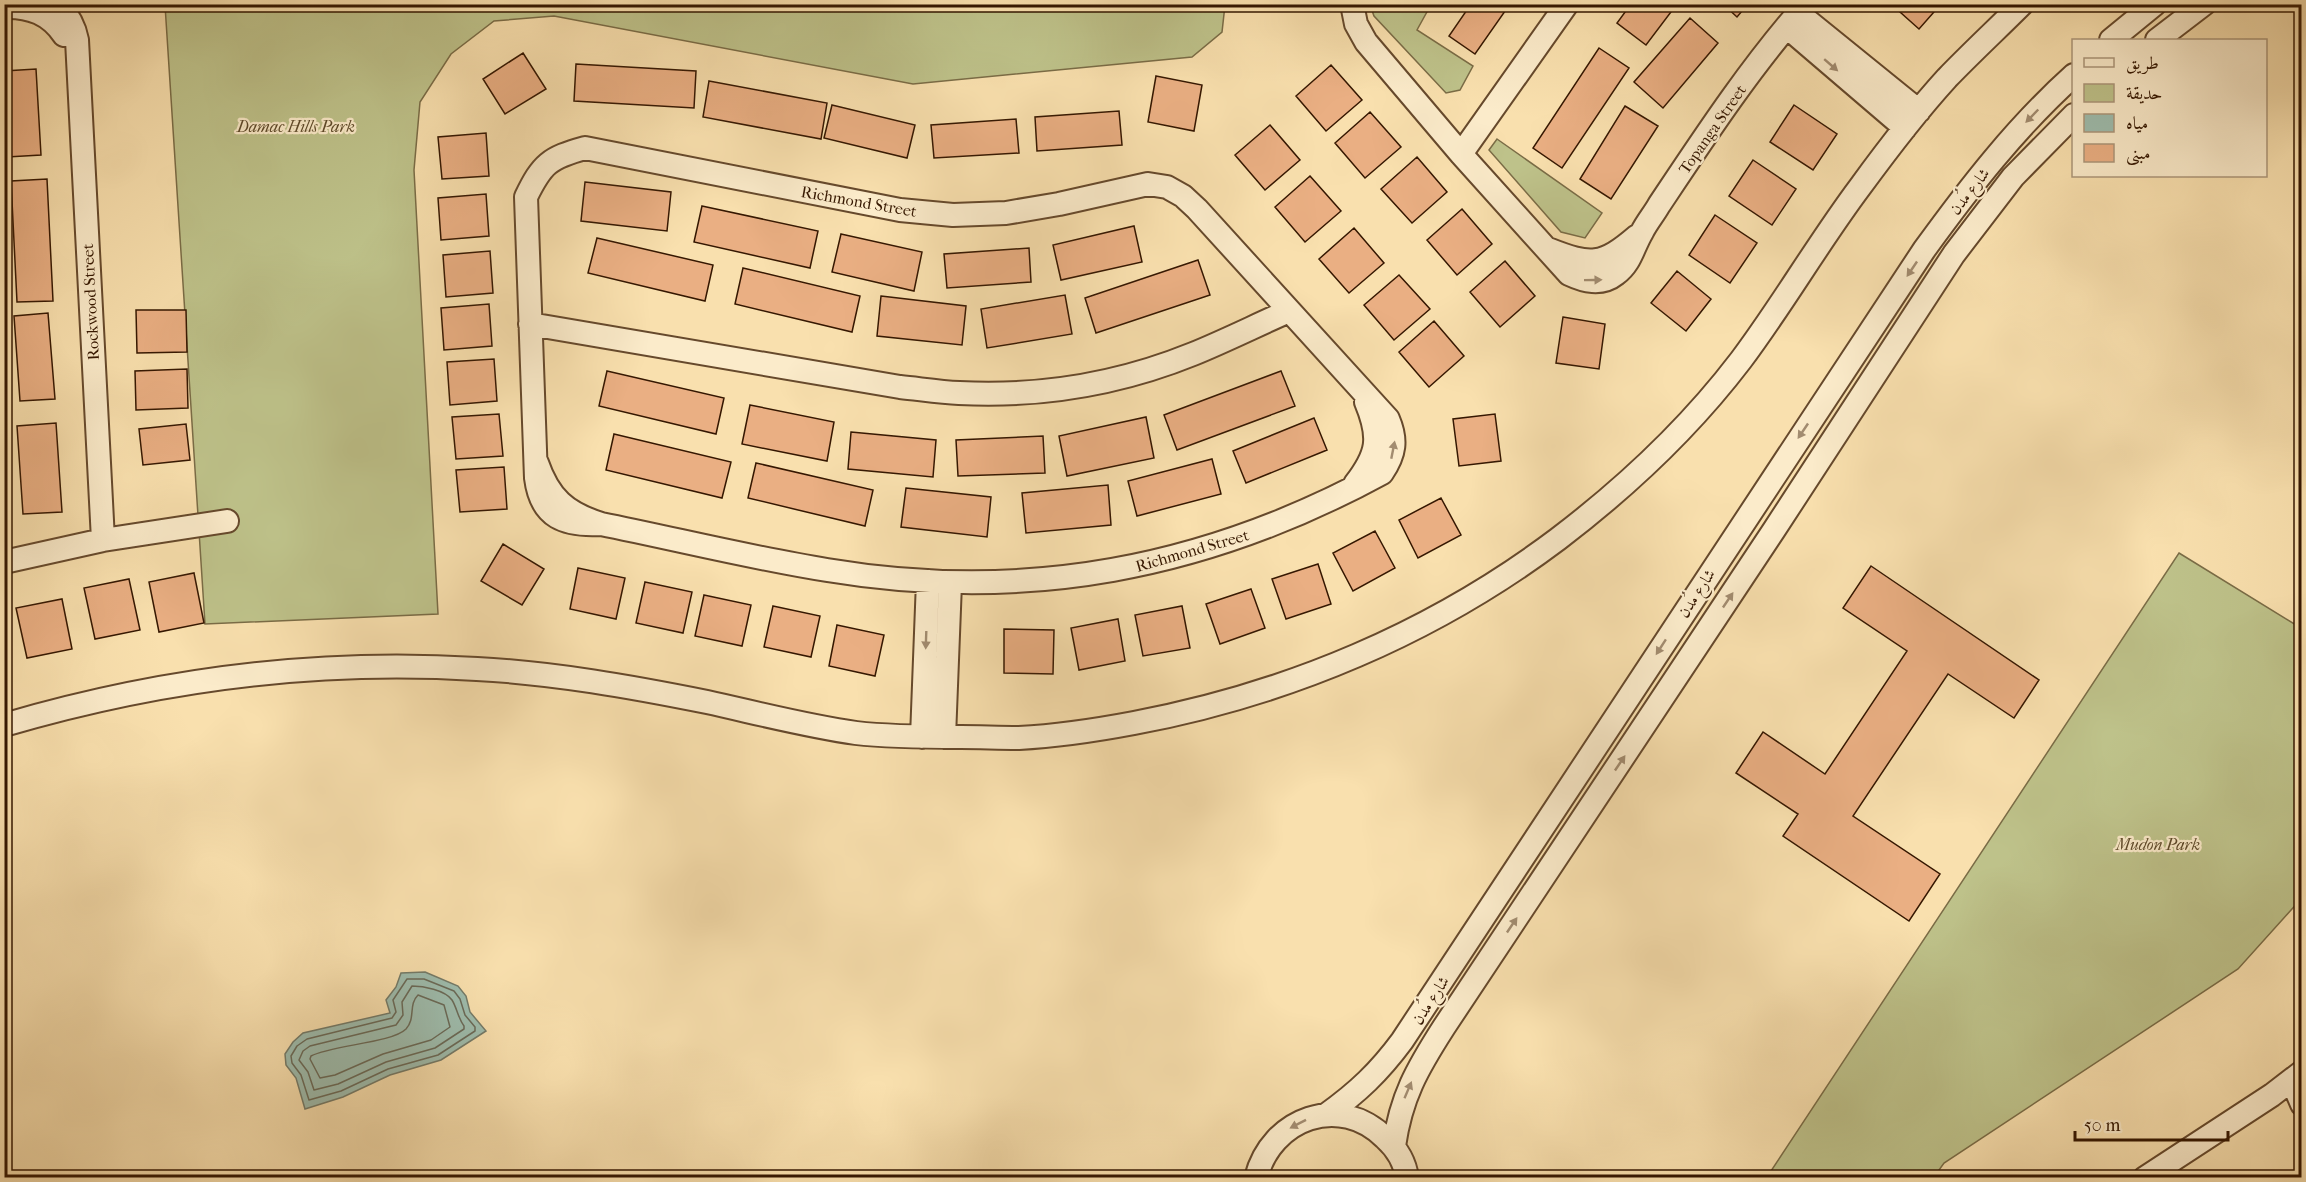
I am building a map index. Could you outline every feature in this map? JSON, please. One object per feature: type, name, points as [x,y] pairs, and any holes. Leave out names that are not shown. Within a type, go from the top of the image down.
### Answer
[{"type":"street","name":"Rockwood Street","points":[[55,4],[68,16],[77,40],[103,540]]},
{"type":"street","name":"Topanga Street","points":[[1352,4],[1356,24],[1366,42],[1461,154],[1547,249],[1585,261],[1599,260],[1612,255],[1641,233],[1708,131],[1797,15],[1912,120]]},
{"type":"street","points":[[1461,154],[1567,4]]},
{"type":"street","points":[[4,724],[129,694],[221,679],[309,668],[394,666],[480,669],[564,678],[651,691],[858,733],[933,737],[1022,738],[1104,729],[1185,714],[1254,695],[1342,663],[1417,628],[1488,587],[1576,524],[1622,486],[1682,428],[1737,365],[1855,194],[1912,120],[1948,77],[2022,4]]},
{"type":"street","points":[[2112,39],[2156,4]]},
{"type":"street","points":[[2158,39],[2204,4]]},
{"type":"street","name":"Rockwood Street","points":[[5,5],[33,10],[47,17],[59,27],[68,40],[77,64]]},
{"type":"street","name":"شارع مُدن","points":[[1326,1114],[1355,1094],[1381,1069],[1402,1041],[1924,250],[1966,193],[2012,138],[2072,76]]},
{"type":"street","name":"شارع مُدن","points":[[1394,1146],[1403,1100],[1444,1027],[1954,254],[2013,177],[2072,116]]},
{"type":"street","name":"Richmond Street","points":[[585,148],[900,210],[953,215],[1017,211],[1148,184],[1167,187],[1190,203],[1388,419],[1394,432],[1395,447],[1390,461],[1382,472],[1277,524],[1198,551],[1117,570],[1034,581],[939,582],[828,570],[601,524],[582,518],[562,505],[546,486],[537,463],[530,324],[526,198],[538,173],[559,155],[585,148]]},
{"type":"street","points":[[530,324],[900,387],[959,393],[1018,393],[1077,386],[1135,373],[1192,355],[1289,311]]},
{"type":"street","points":[[4,562],[103,540],[227,521]]},
{"type":"street","points":[[933,737],[939,582]]},
{"type":"street","points":[[2145,1178],[2297,1077],[2301,1104]]},
{"type":"street","points":[[1256,1178],[1263,1155],[1277,1137],[1299,1121],[1326,1114],[1352,1117],[1376,1128],[1394,1146],[1408,1175]]},
{"type":"green space","name":"Damac Hills Park","points":[[165,5],[1225,5],[1222,32],[1192,57],[913,84],[554,16],[494,21],[451,54],[420,102],[414,170],[438,614],[205,624]]},
{"type":"green space","points":[[1370,5],[1421,5],[1428,10],[1417,30],[1473,66],[1460,90],[1446,93],[1374,16]]},
{"type":"green space","points":[[1497,139],[1602,213],[1585,238],[1561,232],[1489,150]]},
{"type":"green space","name":"Mudon Park","points":[[2179,553],[2301,628],[2301,899],[2238,969],[1944,1163],[1934,1177],[1767,1177]]},
{"type":"water","points":[[425,972],[458,986],[466,996],[470,1012],[486,1031],[441,1060],[390,1075],[343,1097],[305,1109],[296,1078],[286,1065],[285,1054],[293,1042],[303,1033],[390,1013],[386,1000],[396,987],[401,973]]},
{"type":"building","points":[[1471,4],[1510,4],[1475,54],[1449,36]]},
{"type":"building","points":[[1631,4],[1677,4],[1646,45],[1617,23]]},
{"type":"building","points":[[1723,4],[1748,4],[1737,17]]},
{"type":"building","points":[[1891,4],[1941,4],[1919,29]]},
{"type":"building","points":[[1690,18],[1718,43],[1663,108],[1634,82]]},
{"type":"building","points":[[1599,48],[1629,68],[1562,168],[1533,148]]},
{"type":"building","points":[[523,53],[546,89],[505,114],[483,79]]},
{"type":"building","points":[[576,64],[696,71],[694,108],[574,101]]},
{"type":"building","points":[[1331,65],[1362,100],[1326,131],[1296,96]]},
{"type":"building","points":[[36,69],[41,155],[7,157],[4,71]]},
{"type":"building","points":[[1156,76],[1202,85],[1194,131],[1148,122]]},
{"type":"building","points":[[709,81],[827,103],[821,139],[703,117]]},
{"type":"building","points":[[832,105],[915,125],[907,158],[824,138]]},
{"type":"building","points":[[1794,105],[1837,134],[1813,170],[1770,142]]},
{"type":"building","points":[[1625,106],[1658,126],[1611,199],[1580,179]]},
{"type":"building","points":[[1119,111],[1122,145],[1037,151],[1035,117]]},
{"type":"building","points":[[1370,112],[1401,147],[1365,178],[1335,143]]},
{"type":"building","points":[[1016,119],[1019,153],[934,158],[931,125]]},
{"type":"building","points":[[1270,125],[1300,160],[1265,190],[1235,155]]},
{"type":"building","points":[[486,133],[489,176],[442,179],[438,137]]},
{"type":"building","points":[[1417,157],[1447,192],[1412,223],[1381,189]]},
{"type":"building","points":[[1753,160],[1796,189],[1772,225],[1729,196]]},
{"type":"building","points":[[1310,176],[1341,211],[1305,242],[1275,207]]},
{"type":"building","points":[[47,179],[53,301],[17,302],[11,181]]},
{"type":"building","points":[[585,182],[671,192],[667,231],[581,221]]},
{"type":"building","points":[[486,194],[489,236],[441,240],[438,198]]},
{"type":"building","points":[[702,206],[818,231],[810,268],[694,242]]},
{"type":"building","points":[[1462,209],[1492,244],[1457,275],[1427,240]]},
{"type":"building","points":[[1715,215],[1757,243],[1730,283],[1689,255]]},
{"type":"building","points":[[1134,226],[1142,262],[1061,280],[1053,245]]},
{"type":"building","points":[[1354,228],[1384,263],[1349,293],[1319,259]]},
{"type":"building","points":[[841,234],[922,252],[914,291],[832,272]]},
{"type":"building","points":[[597,238],[713,265],[705,301],[588,273]]},
{"type":"building","points":[[1029,248],[1031,282],[947,288],[944,254]]},
{"type":"building","points":[[490,251],[493,293],[446,297],[443,255]]},
{"type":"building","points":[[1198,260],[1210,295],[1096,333],[1085,298]]},
{"type":"building","points":[[1505,261],[1535,296],[1500,327],[1470,292]]},
{"type":"building","points":[[743,268],[860,296],[852,332],[735,304]]},
{"type":"building","points":[[1677,271],[1711,299],[1686,331],[1651,303]]},
{"type":"building","points":[[1399,275],[1430,309],[1394,340],[1364,305]]},
{"type":"building","points":[[1065,295],[1072,334],[987,348],[981,309]]},
{"type":"building","points":[[881,296],[966,306],[962,345],[877,336]]},
{"type":"building","points":[[489,304],[492,346],[444,350],[441,308]]},
{"type":"building","points":[[136,310],[186,310],[187,352],[137,353]]},
{"type":"building","points":[[48,313],[55,399],[20,401],[14,316]]},
{"type":"building","points":[[1563,317],[1605,324],[1599,369],[1556,363]]},
{"type":"building","points":[[1434,321],[1464,356],[1429,387],[1399,352]]},
{"type":"building","points":[[494,359],[497,401],[450,405],[447,362]]},
{"type":"building","points":[[187,369],[188,408],[136,410],[135,371]]},
{"type":"building","points":[[607,371],[724,398],[716,434],[599,406]]},
{"type":"building","points":[[1281,371],[1295,406],[1177,450],[1164,415]]},
{"type":"building","points":[[750,405],[834,422],[827,461],[742,444]]},
{"type":"building","points":[[499,414],[503,456],[456,459],[452,417]]},
{"type":"building","points":[[1495,414],[1501,461],[1459,466],[1453,419]]},
{"type":"building","points":[[1146,417],[1154,458],[1067,476],[1059,436]]},
{"type":"building","points":[[1314,418],[1327,450],[1246,483],[1233,451]]},
{"type":"building","points":[[56,423],[62,512],[23,514],[17,426]]},
{"type":"building","points":[[186,424],[190,460],[143,465],[139,429]]},
{"type":"building","points":[[851,432],[936,440],[933,477],[848,469]]},
{"type":"building","points":[[614,434],[731,462],[722,498],[606,470]]},
{"type":"building","points":[[1043,436],[1045,473],[958,476],[956,440]]},
{"type":"building","points":[[1212,459],[1221,494],[1137,516],[1128,481]]},
{"type":"building","points":[[756,463],[873,490],[865,526],[748,498]]},
{"type":"building","points":[[504,467],[507,509],[460,512],[456,470]]},
{"type":"building","points":[[1108,485],[1111,525],[1026,533],[1022,493]]},
{"type":"building","points":[[906,488],[991,497],[987,537],[901,527]]},
{"type":"building","points":[[1441,498],[1461,535],[1418,558],[1399,520]]},
{"type":"building","points":[[1375,531],[1395,568],[1353,591],[1333,553]]},
{"type":"building","points":[[503,544],[544,569],[522,605],[481,581]]},
{"type":"building","points":[[1318,564],[1331,604],[1286,619],[1272,579]]},
{"type":"building","points":[[1871,566],[2039,680],[2014,718],[1948,674],[1853,816],[1940,874],[1909,921],[1783,836],[1798,814],[1736,773],[1763,732],[1825,774],[1907,651],[1843,608]]},
{"type":"building","points":[[578,568],[625,578],[616,619],[570,609]]},
{"type":"building","points":[[194,573],[204,623],[159,632],[149,582]]},
{"type":"building","points":[[129,579],[140,630],[95,639],[84,588]]},
{"type":"building","points":[[645,582],[692,592],[683,633],[636,623]]},
{"type":"building","points":[[1251,589],[1265,628],[1220,644],[1206,604]]},
{"type":"building","points":[[704,595],[751,605],[742,646],[695,636]]},
{"type":"building","points":[[62,599],[72,649],[27,658],[16,608]]},
{"type":"building","points":[[773,606],[820,616],[811,657],[764,647]]},
{"type":"building","points":[[1182,606],[1190,648],[1143,656],[1135,615]]},
{"type":"building","points":[[1118,619],[1125,661],[1079,670],[1071,628]]},
{"type":"building","points":[[837,625],[884,635],[875,676],[829,666]]},
{"type":"building","points":[[1004,629],[1054,630],[1053,674],[1004,673]]}]
